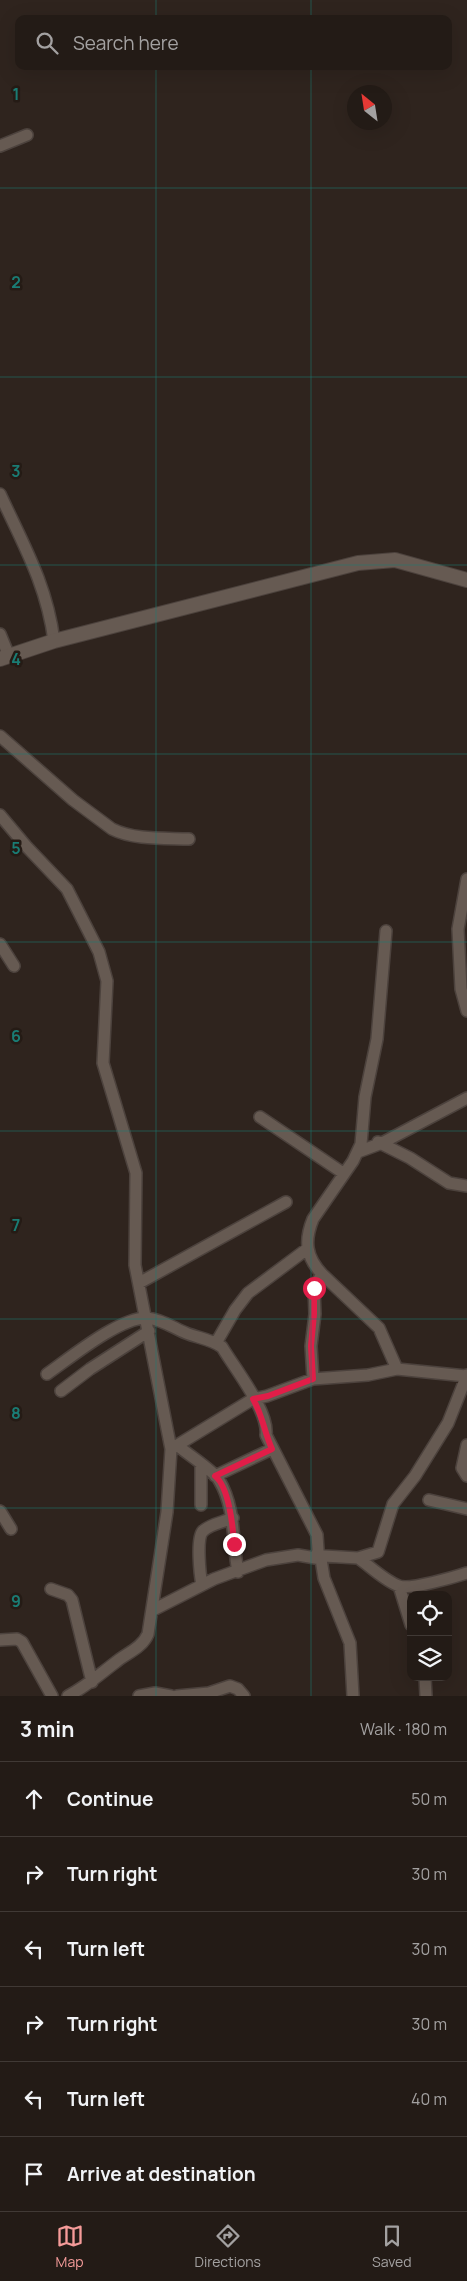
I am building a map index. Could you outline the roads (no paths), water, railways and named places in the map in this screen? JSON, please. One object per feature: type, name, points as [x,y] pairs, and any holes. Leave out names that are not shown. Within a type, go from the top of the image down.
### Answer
[{"type":"street","points":[[0,146],[27,135]]},
{"type":"street","points":[[0,494],[43,589],[50,612],[54,641]]},
{"type":"street","points":[[0,634],[4,657],[54,641],[358,563],[395,560],[467,580]]},
{"type":"street","points":[[0,736],[73,800],[112,830],[149,837],[188,839]]},
{"type":"street","points":[[0,815],[66,889],[99,952],[107,981],[103,1064],[136,1173],[135,1265],[174,1447],[153,1610],[145,1640],[92,1682],[68,1696]]},
{"type":"street","points":[[467,879],[458,929],[461,989],[467,1012]]},
{"type":"street","points":[[386,931],[377,1039],[366,1088],[358,1152],[313,1219],[309,1228],[307,1249],[316,1267],[322,1274],[380,1328],[397,1370]]},
{"type":"street","points":[[0,944],[14,966]]},
{"type":"street","points":[[358,1152],[382,1143],[467,1098]]},
{"type":"street","points":[[260,1118],[343,1173]]},
{"type":"street","points":[[361,1138],[382,1143],[438,1174],[449,1183],[467,1186]]},
{"type":"street","points":[[139,1284],[286,1202]]},
{"type":"street","points":[[216,1343],[235,1310],[248,1293],[307,1249]]},
{"type":"street","points":[[313,1379],[311,1346],[314,1288],[322,1274]]},
{"type":"street","points":[[48,1374],[118,1327],[146,1318],[169,1324],[222,1347],[261,1412],[266,1435],[272,1449],[317,1535],[318,1559],[350,1643],[353,1696]]},
{"type":"street","points":[[61,1391],[90,1369],[149,1331]]},
{"type":"street","points":[[153,1610],[202,1585],[266,1560],[298,1555],[318,1559],[328,1556],[358,1558],[378,1552],[393,1504],[415,1476],[448,1424],[467,1375],[397,1370],[368,1375],[313,1379],[268,1396],[253,1399],[174,1447]]},
{"type":"street","points":[[467,1446],[462,1468],[467,1476]]},
{"type":"street","points":[[174,1447],[201,1465],[220,1481],[233,1518],[234,1552],[238,1572]]},
{"type":"street","points":[[215,1476],[272,1449]]},
{"type":"street","points":[[201,1465],[202,1505]]},
{"type":"street","points":[[429,1500],[467,1509]]},
{"type":"street","points":[[0,1511],[11,1529]]},
{"type":"street","points":[[202,1585],[199,1571],[200,1535],[204,1530],[233,1518]]},
{"type":"street","points":[[358,1558],[398,1586],[404,1587],[453,1578],[467,1573]]},
{"type":"street","points":[[398,1586],[407,1613]]},
{"type":"street","points":[[51,1589],[68,1595],[72,1600],[92,1682]]},
{"type":"street","points":[[0,1640],[17,1639],[22,1642],[52,1696]]},
{"type":"street","points":[[425,1681],[426,1696]]},
{"type":"street","points":[[177,1696],[209,1693],[230,1686],[238,1689],[244,1696]]},
{"type":"street","points":[[139,1696],[154,1693],[171,1696]]}]
